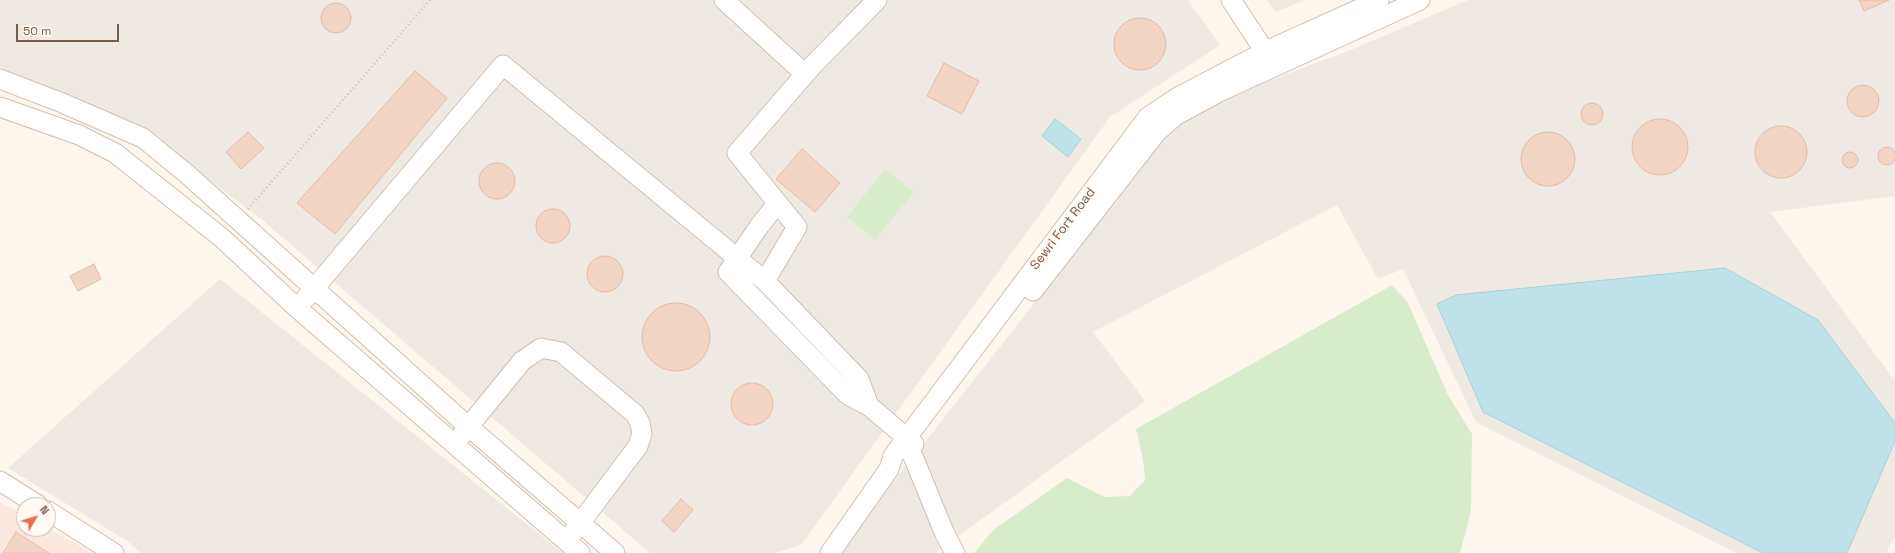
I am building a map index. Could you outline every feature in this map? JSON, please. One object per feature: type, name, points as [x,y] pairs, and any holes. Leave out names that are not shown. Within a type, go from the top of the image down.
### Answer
[{"type":"street","points":[[724,0],[805,74]]},
{"type":"street","points":[[765,281],[796,227],[737,153],[805,74],[877,0]]},
{"type":"street","points":[[1231,0],[1270,59]]},
{"type":"street","name":"Sewri Fort Road","points":[[830,553],[890,469],[892,457],[908,444],[1102,191],[1148,117],[1178,97],[1270,59],[1384,4],[1420,0]]},
{"type":"street","points":[[297,308],[315,289],[504,64],[765,281],[859,379],[869,406]]},
{"type":"street","points":[[0,78],[143,138],[188,175],[469,427],[615,553]]},
{"type":"street","points":[[0,107],[79,135],[115,153],[222,238],[297,308],[580,553]]},
{"type":"street","points":[[170,197],[188,175]]},
{"type":"street","points":[[777,204],[760,225],[728,272],[848,395],[869,406],[908,444],[944,532],[955,553]]},
{"type":"street","points":[[454,444],[522,361],[541,348],[561,352],[634,414],[640,423],[642,434],[638,446],[566,541]]},
{"type":"street","points":[[0,481],[25,497]]},
{"type":"street","points":[[56,516],[114,553]]},
{"type":"path","points":[[238,220],[430,0]]},
{"type":"shaded area","points":[[0,0],[1188,0],[1220,45],[1110,117],[801,545],[774,553],[650,553],[261,219],[138,126],[0,80]]},
{"type":"shaded area","points":[[1267,0],[1305,0],[1275,12]]},
{"type":"shaded area","points":[[1468,0],[1895,0],[1895,196],[1770,212],[1895,381],[1895,536],[1886,553],[1736,553],[1476,422],[1403,269],[1378,279],[1337,205],[1093,332],[1145,401],[935,553],[837,553],[1052,281],[1163,133],[1191,110],[1351,50]]},
{"type":"shaded area","points":[[220,279],[563,553],[142,553],[127,541],[8,468]]},
{"type":"shaded area","points":[[0,502],[16,511],[16,537],[56,537],[56,532],[93,553],[0,553]]},
{"type":"green space","points":[[885,169],[914,192],[875,240],[847,217]]},
{"type":"green space","points":[[1392,285],[1408,303],[1448,395],[1472,434],[1471,511],[1460,553],[974,553],[993,530],[1067,478],[1104,497],[1130,496],[1145,480],[1143,459],[1136,429]]},
{"type":"water","points":[[1055,119],[1081,139],[1068,157],[1042,136]]},
{"type":"water","points":[[1725,268],[1818,320],[1895,423],[1895,441],[1847,553],[1763,553],[1483,412],[1437,304],[1456,295]]},
{"type":"building","points":[[1859,0],[1889,0],[1864,11]]},
{"type":"building","points":[[336,3],[347,7],[351,18],[347,29],[336,33],[325,29],[321,18],[325,7]]},
{"type":"building","points":[[1140,18],[1150,20],[1158,26],[1164,34],[1166,44],[1164,54],[1158,62],[1150,68],[1140,70],[1130,68],[1122,62],[1116,54],[1114,44],[1116,34],[1122,26],[1130,20]]},
{"type":"building","points":[[944,63],[979,81],[962,114],[927,96]]},
{"type":"building","points":[[415,71],[447,98],[335,234],[297,203]]},
{"type":"building","points":[[1863,85],[1874,90],[1879,101],[1874,112],[1863,117],[1852,112],[1847,101],[1852,90]]},
{"type":"building","points":[[1592,103],[1600,106],[1603,114],[1600,122],[1592,125],[1584,122],[1581,114],[1584,106]]},
{"type":"building","points":[[1660,119],[1671,121],[1680,127],[1686,136],[1688,147],[1686,158],[1680,167],[1671,173],[1660,175],[1649,173],[1640,167],[1634,158],[1632,147],[1634,136],[1640,127],[1649,121]]},
{"type":"building","points":[[1776,126],[1786,126],[1796,130],[1803,137],[1807,147],[1807,157],[1803,167],[1796,174],[1786,178],[1776,178],[1766,174],[1759,167],[1755,157],[1755,147],[1759,137],[1766,130]]},
{"type":"building","points":[[248,132],[264,148],[241,169],[226,152]]},
{"type":"building","points":[[1543,132],[1553,132],[1563,136],[1571,144],[1575,154],[1575,164],[1571,174],[1563,182],[1553,186],[1543,186],[1533,182],[1525,174],[1521,164],[1521,154],[1525,144],[1533,136]]},
{"type":"building","points":[[1887,147],[1893,150],[1896,156],[1893,162],[1887,165],[1881,162],[1878,156],[1881,150]]},
{"type":"building","points":[[802,149],[840,183],[815,212],[776,179]]},
{"type":"building","points":[[1847,152],[1853,152],[1858,157],[1856,166],[1853,168],[1847,168],[1842,163],[1842,157]]},
{"type":"building","points":[[501,163],[510,168],[514,174],[514,188],[510,194],[501,199],[493,199],[484,194],[480,188],[479,177],[484,168],[490,164]]},
{"type":"building","points":[[550,209],[556,209],[560,210],[567,216],[570,226],[569,233],[563,240],[556,243],[550,243],[546,242],[539,236],[536,229],[536,223],[537,219],[543,212]]},
{"type":"building","points":[[608,256],[618,261],[622,267],[622,281],[618,287],[612,291],[602,292],[592,287],[588,281],[587,271],[592,261],[598,257]]},
{"type":"building","points":[[94,264],[101,279],[78,291],[70,276]]},
{"type":"building","points":[[676,303],[689,306],[700,313],[707,324],[710,337],[707,350],[700,361],[689,368],[676,371],[663,368],[652,361],[645,350],[642,337],[645,324],[652,313],[663,306]]},
{"type":"building","points":[[752,383],[767,389],[773,404],[767,419],[752,425],[737,419],[731,404],[737,389]]},
{"type":"building","points":[[681,499],[693,510],[674,532],[662,521]]},
{"type":"building","points":[[16,532],[16,537],[24,537],[49,553],[3,553]]}]
